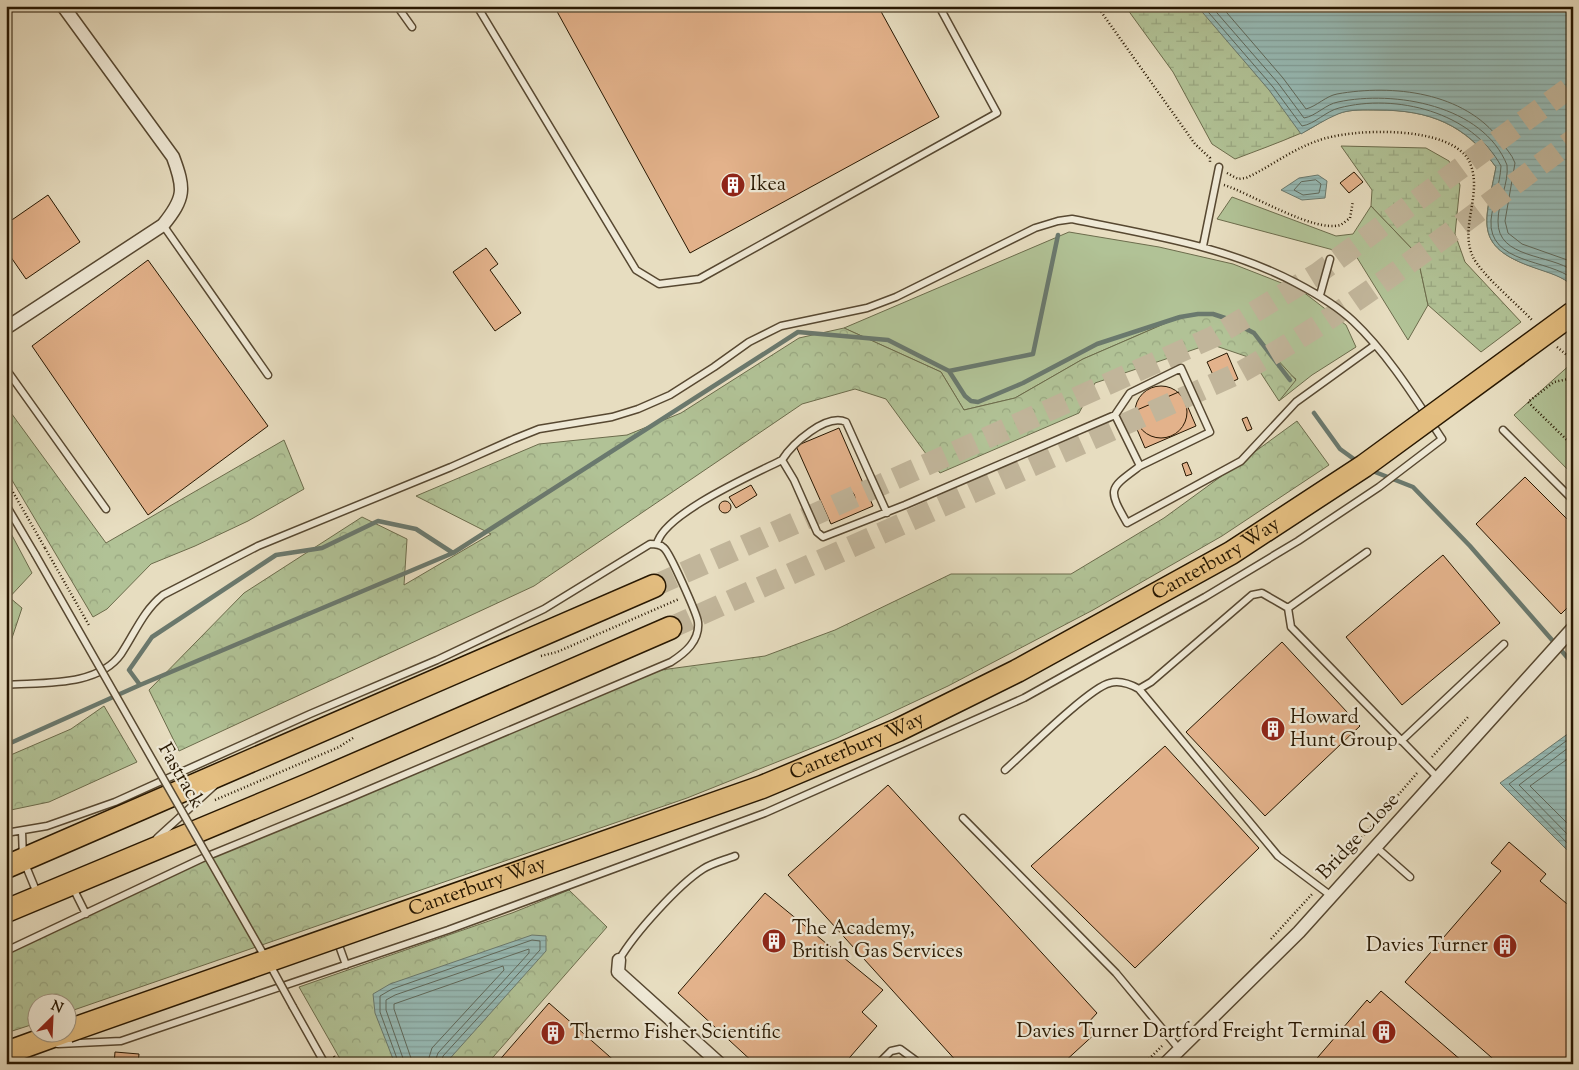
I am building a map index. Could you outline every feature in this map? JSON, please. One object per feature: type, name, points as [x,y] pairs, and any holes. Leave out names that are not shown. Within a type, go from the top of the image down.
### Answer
[{"type":"highway","name":"Canterbury Way","points":[[78,1027],[762,787],[898,730],[1034,662],[1231,553],[1412,432],[1573,313]]},
{"type":"highway","points":[[13,860],[654,586]]},
{"type":"highway","points":[[6,911],[308,785],[670,628]]},
{"type":"highway","points":[[6,1052],[35,1042]]},
{"type":"street","points":[[6,328],[163,225],[178,207],[182,182],[173,157],[63,6]]},
{"type":"street","name":"Bridge Close","points":[[1165,1064],[1279,952],[1439,778],[1552,648],[1573,628]]},
{"type":"street","points":[[619,960],[618,972],[720,1064]]},
{"type":"lane","points":[[397,6],[412,27]]},
{"type":"lane","points":[[477,6],[636,270],[659,284],[699,279],[997,113],[939,6]]},
{"type":"lane","points":[[1203,246],[1219,167]]},
{"type":"lane","points":[[6,685],[81,678],[105,669],[120,656],[154,602],[163,595],[258,546],[540,429],[612,417],[638,409],[670,395],[749,342],[781,326],[867,308],[896,297],[1035,228],[1072,219],[1203,246],[1263,266],[1320,295],[1354,321],[1375,345],[1442,439],[1379,487],[1298,541],[1206,597],[1024,698],[765,813],[346,965],[121,1041],[50,1044],[6,1058]]},
{"type":"lane","points":[[163,225],[268,375]]},
{"type":"lane","points":[[1320,295],[1330,259]]},
{"type":"lane","points":[[782,460],[794,480],[817,532],[823,537],[887,513],[1115,415],[1130,393],[1181,368],[1210,432],[1140,466],[1115,485],[1113,492],[1114,500],[1126,523],[1241,461],[1296,402],[1375,345]]},
{"type":"lane","points":[[6,369],[106,509]]},
{"type":"lane","points":[[1115,415],[1140,466]]},
{"type":"lane","points":[[657,544],[661,532],[694,506],[741,479],[782,460],[792,445],[806,434],[833,420],[846,422],[887,513]]},
{"type":"lane","points":[[1503,430],[1573,500]]},
{"type":"lane","name":"Fastrack","points":[[6,505],[325,1064]]},
{"type":"lane","points":[[6,833],[46,826],[115,802],[310,714],[437,660],[544,609],[643,546],[657,544],[669,553],[698,621],[697,632],[690,647],[671,662],[203,858],[6,951]]},
{"type":"lane","points":[[1288,608],[1367,552]]},
{"type":"lane","points":[[1139,689],[1151,682],[1252,595],[1262,593],[1288,608]]},
{"type":"lane","points":[[1288,608],[1291,628],[1439,778]]},
{"type":"lane","points":[[1401,741],[1504,644]]},
{"type":"lane","points":[[1005,770],[1090,692],[1108,683],[1129,684],[1139,689],[1278,856],[1330,895]]},
{"type":"lane","points":[[140,854],[235,766]]},
{"type":"lane","points":[[963,818],[1116,973],[1179,1049]]},
{"type":"lane","points":[[22,831],[13,860],[38,897]]},
{"type":"lane","points":[[1376,847],[1410,877]]},
{"type":"lane","points":[[619,960],[628,946],[688,879],[705,867],[735,856]]},
{"type":"lane","points":[[70,883],[86,914]]},
{"type":"lane","points":[[332,928],[346,965]]},
{"type":"lane","points":[[878,1064],[891,1051],[900,1049],[915,1060],[916,1064]]},
{"type":"path","points":[[1097,6],[1195,144],[1210,158],[1210,162],[1234,178],[1246,178],[1318,140],[1363,132],[1410,134],[1453,145],[1465,155],[1472,172],[1473,191],[1468,238],[1473,257],[1482,270],[1537,325]]},
{"type":"path","points":[[1215,186],[1225,184],[1287,214],[1327,225],[1340,225],[1350,218],[1353,201]]},
{"type":"path","points":[[1556,346],[1573,360]]},
{"type":"path","points":[[1573,378],[1554,382],[1528,402],[1573,446]]},
{"type":"path","points":[[6,480],[45,548]]},
{"type":"path","points":[[539,657],[557,652],[687,595]]},
{"type":"path","points":[[211,802],[338,747],[354,737]]},
{"type":"green space","points":[[1125,6],[1477,6],[1571,284],[1558,276],[1513,259],[1500,250],[1491,240],[1487,229],[1487,216],[1496,167],[1472,140],[1445,123],[1430,117],[1397,111],[1354,110],[1330,117],[1304,132],[1235,159],[1212,144],[1173,72]]},
{"type":"green space","points":[[1341,146],[1426,148],[1449,161],[1460,185],[1455,234],[1465,262],[1521,322],[1481,352],[1428,305],[1417,254],[1371,206],[1372,190]]},
{"type":"green space","points":[[1232,197],[1336,236],[1353,234],[1371,206],[1417,254],[1428,305],[1408,340],[1356,256],[1217,219]]},
{"type":"green space","points":[[1069,232],[1159,247],[1233,264],[1302,291],[1346,325],[1356,347],[1312,375],[1279,401],[1296,379],[1211,314],[1180,317],[1083,359],[1015,398],[964,410],[941,372],[844,328]]},
{"type":"green space","points":[[1213,314],[1245,324],[1296,380],[1279,401],[1251,358],[1210,344],[1095,383],[1079,413],[940,473],[886,399],[855,389],[802,404],[534,586],[179,751],[149,690],[244,593],[362,517],[407,539],[404,585],[491,534],[416,496],[539,444],[627,435],[681,413],[799,338],[844,328],[941,372],[964,410],[1015,398],[1083,359],[1180,317]]},
{"type":"green space","points":[[1573,362],[1573,475],[1514,415]]},
{"type":"green space","points":[[6,406],[106,543],[284,440],[304,489],[248,521],[151,564],[107,609],[93,617],[6,470]]},
{"type":"green space","points":[[1297,421],[1329,465],[1222,536],[1093,610],[948,686],[837,738],[687,798],[78,1009],[78,992],[28,992],[28,1026],[6,1033],[6,951],[188,865],[646,672],[765,656],[835,630],[951,574],[1071,574],[1164,518]]},
{"type":"green space","points":[[6,524],[32,573],[6,601]]},
{"type":"green space","points":[[9,597],[22,608],[6,656],[6,598]]},
{"type":"green space","points":[[104,706],[137,762],[49,802],[6,811],[6,757],[71,729]]},
{"type":"green space","points":[[569,890],[607,927],[487,1064],[343,1064],[299,987],[512,913]]},
{"type":"water","points":[[1197,6],[1573,6],[1573,286],[1560,277],[1515,260],[1500,251],[1492,241],[1488,230],[1487,217],[1496,167],[1472,140],[1459,130],[1445,122],[1414,113],[1362,110],[1338,114],[1301,134],[1269,90]]},
{"type":"water","points":[[1318,175],[1327,181],[1325,198],[1302,200],[1281,190],[1299,178]]},
{"type":"water","points":[[1569,733],[1573,739],[1573,856],[1500,783]]},
{"type":"water","points":[[532,935],[546,936],[546,951],[445,1064],[395,1064],[375,1013],[373,994],[390,984]]},
{"type":"building","name":"Ikea","points":[[554,6],[878,6],[939,117],[690,253]]},
{"type":"building","points":[[1354,172],[1363,182],[1349,193],[1340,183]]},
{"type":"building","points":[[48,195],[80,242],[26,279],[6,250],[6,224]]},
{"type":"building","points":[[486,248],[498,264],[490,270],[521,313],[495,331],[453,272]]},
{"type":"building","points":[[148,260],[268,426],[148,515],[32,346]]},
{"type":"building","points":[[1227,353],[1238,379],[1219,388],[1207,362]]},
{"type":"building","points":[[1156,386],[1166,386],[1180,393],[1187,407],[1187,417],[1180,431],[1166,438],[1156,438],[1146,434],[1139,427],[1135,417],[1135,407],[1139,397],[1146,390]]},
{"type":"building","points":[[1181,391],[1196,426],[1145,448],[1130,413]]},
{"type":"building","points":[[1247,417],[1252,429],[1247,431],[1242,419]]},
{"type":"building","points":[[839,428],[873,506],[831,524],[796,446]]},
{"type":"building","points":[[1187,462],[1192,474],[1186,476],[1182,464]]},
{"type":"building","points":[[1525,477],[1573,525],[1573,602],[1561,614],[1476,524]]},
{"type":"building","points":[[751,485],[757,495],[736,508],[729,497]]},
{"type":"building","points":[[844,490],[850,490],[855,495],[853,504],[844,506],[839,501],[839,495]]},
{"type":"building","points":[[727,501],[730,502],[730,512],[723,513],[720,512],[719,505],[720,502]]},
{"type":"building","points":[[1443,555],[1500,623],[1402,705],[1346,637]]},
{"type":"building","name":"Howard Hunt Group","points":[[1282,642],[1360,726],[1265,816],[1186,732]]},
{"type":"building","points":[[1165,746],[1259,848],[1135,968],[1031,866]]},
{"type":"building","points":[[888,785],[1097,1013],[1088,1023],[1098,1031],[1062,1064],[959,1064],[788,875]]},
{"type":"building","name":"Davies Turner","points":[[1509,842],[1546,874],[1540,881],[1573,909],[1573,1057],[1567,1064],[1499,1064],[1405,982],[1501,871],[1491,863]]},
{"type":"building","name":"The Academy, British Gas Services","points":[[765,893],[883,990],[862,1012],[877,1026],[844,1064],[755,1064],[678,993]]},
{"type":"building","name":"Davies Turner Dartford Freight Terminal","points":[[1381,991],[1462,1061],[1459,1064],[1312,1064],[1367,1000],[1370,1003]]},
{"type":"building","name":"Thermo Fisher Scientific","points":[[549,1003],[618,1064],[496,1064]]},
{"type":"building","points":[[115,1052],[139,1054],[138,1064],[114,1064]]},
{"type":"waterway","points":[[949,371],[1033,354],[1058,235]]},
{"type":"waterway","points":[[6,745],[140,685],[453,553],[798,332],[888,340],[949,371],[965,396],[971,401],[978,402],[1023,383],[1097,344],[1180,317],[1213,314],[1254,333],[1290,380]]},
{"type":"waterway","points":[[1314,413],[1340,449],[1358,462]]},
{"type":"waterway","points":[[1370,470],[1413,487],[1470,546],[1573,664]]},
{"type":"waterway","points":[[140,685],[129,670],[152,637],[276,555],[322,548],[378,521],[416,529],[453,553]]},
{"type":"tunnel","points":[[654,586],[1213,337],[1317,274],[1573,85]]},
{"type":"tunnel","points":[[670,628],[1239,373],[1283,348],[1368,292],[1573,140]]},
{"type":"place","name":"Ikea","points":[[733,185]]},
{"type":"place","name":"Howard Hunt Group","points":[[1273,729]]},
{"type":"place","name":"The Academy, British Gas Services","points":[[774,941]]},
{"type":"place","name":"Davies Turner","points":[[1505,946]]},
{"type":"place","name":"Davies Turner Dartford Freight Terminal","points":[[1384,1032]]},
{"type":"place","name":"Thermo Fisher Scientific","points":[[553,1033]]}]
